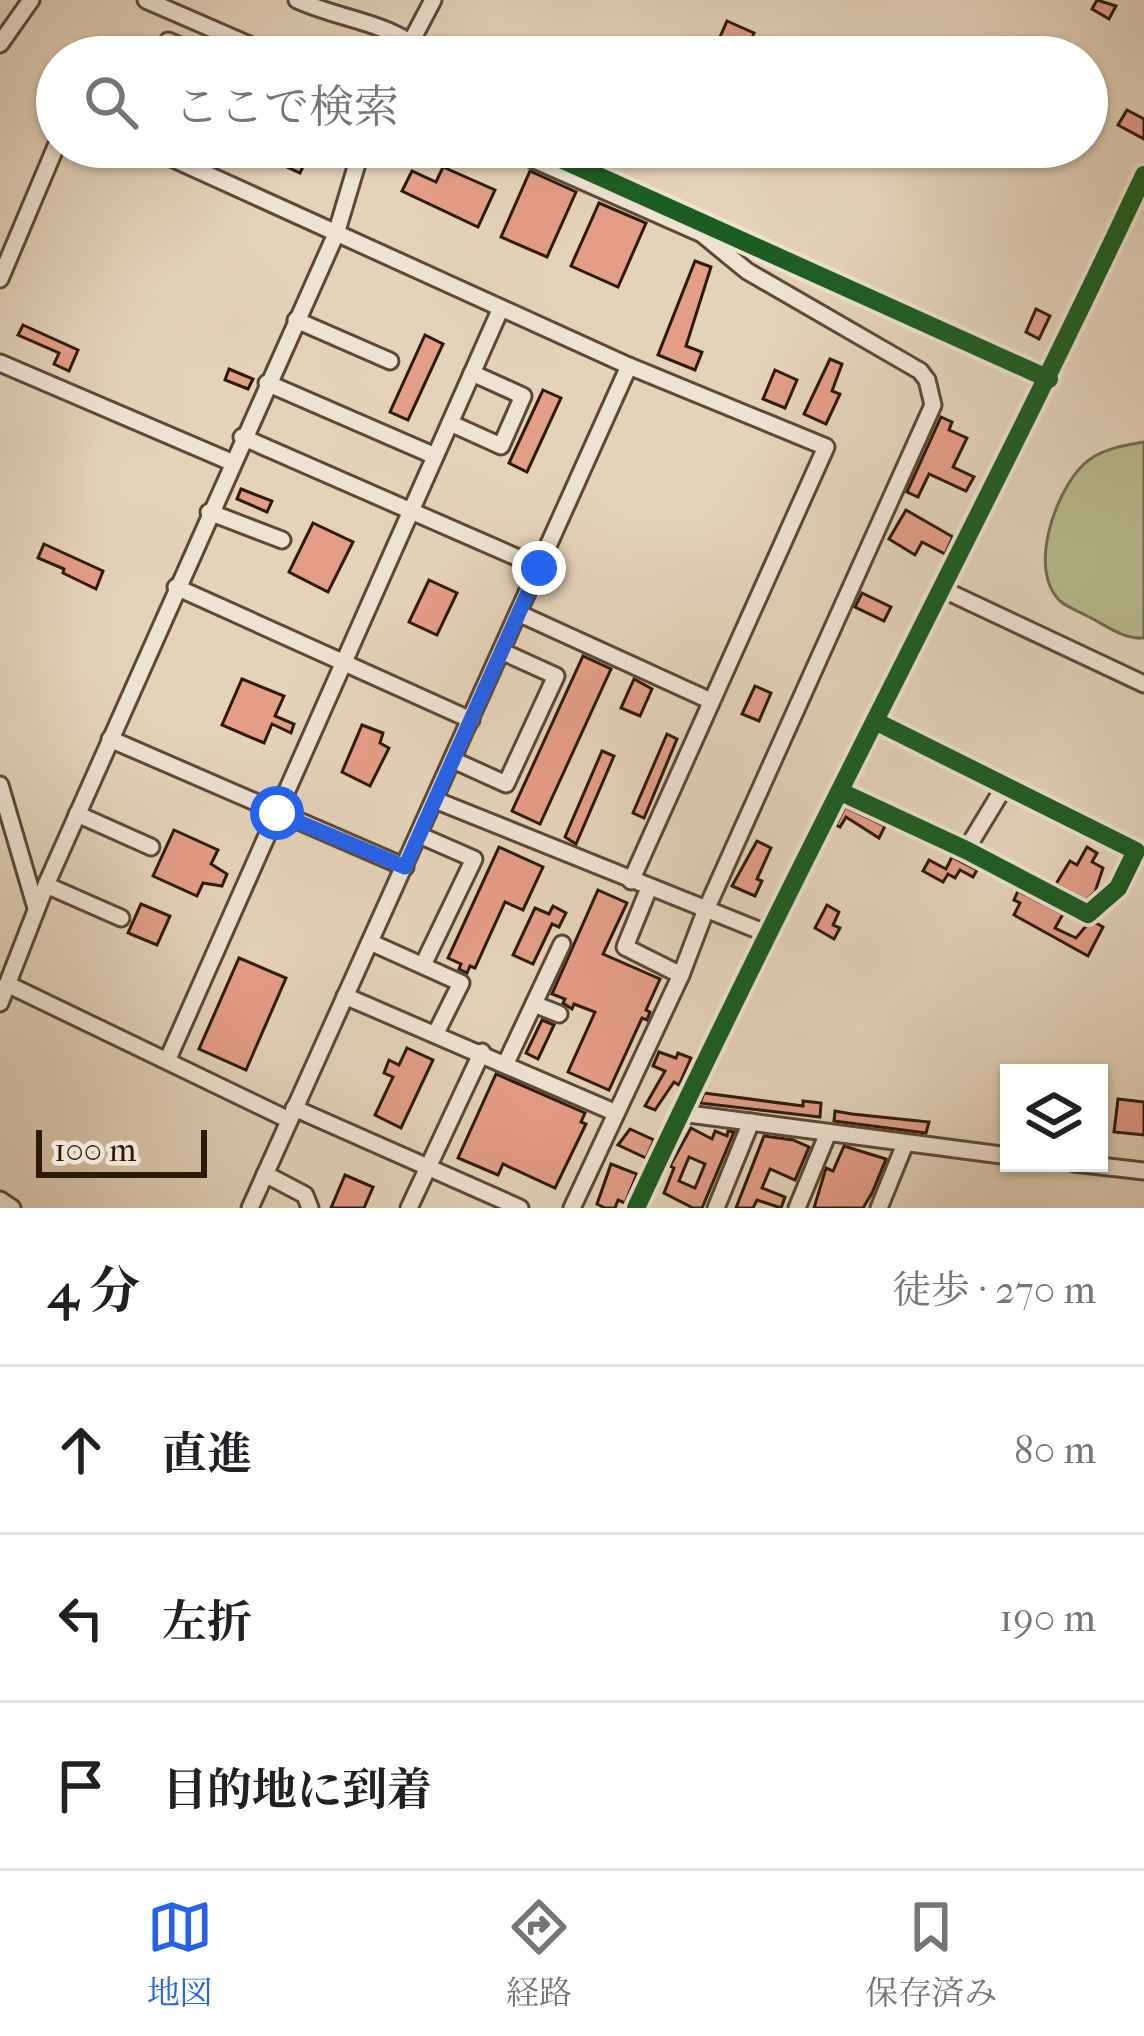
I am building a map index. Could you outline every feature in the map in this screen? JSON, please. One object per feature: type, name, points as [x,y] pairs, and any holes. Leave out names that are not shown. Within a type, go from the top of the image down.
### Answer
[{"type":"street","points":[[0,44],[31,0]]},
{"type":"street","points":[[146,0],[229,36]]},
{"type":"street","points":[[297,0],[326,14],[368,20],[390,36]]},
{"type":"street","points":[[342,14],[355,0]]},
{"type":"street","points":[[414,36],[433,0]]},
{"type":"street","points":[[0,279],[47,168]]},
{"type":"street","points":[[193,168],[628,366],[826,447],[631,881]]},
{"type":"street","points":[[0,1004],[36,908],[176,586],[336,233],[356,168]]},
{"type":"street","points":[[553,168],[702,234],[747,271],[920,371],[933,405],[711,914],[572,1208]]},
{"type":"street","points":[[581,168],[1049,379]]},
{"type":"street","points":[[636,1208],[768,934],[1049,379],[1144,176]]},
{"type":"street","points":[[166,1061],[501,308]]},
{"type":"street","points":[[296,320],[390,362]]},
{"type":"street","points":[[0,362],[231,462]]},
{"type":"street","points":[[250,1208],[628,366]]},
{"type":"street","points":[[450,423],[501,446],[524,396],[472,373]]},
{"type":"street","points":[[267,383],[435,456]]},
{"type":"street","points":[[242,437],[539,568]]},
{"type":"street","points":[[209,512],[282,540]]},
{"type":"street","points":[[176,586],[471,720]]},
{"type":"street","points":[[942,589],[1144,684]]},
{"type":"street","points":[[518,614],[711,701]]},
{"type":"street","points":[[453,760],[506,784],[556,676],[501,651]]},
{"type":"street","points":[[841,792],[1088,914],[1118,888],[1136,851],[877,722]]},
{"type":"street","points":[[110,740],[405,867]]},
{"type":"street","points":[[966,850],[1006,784]]},
{"type":"street","points":[[0,785],[36,908]]},
{"type":"street","points":[[435,800],[768,934]]},
{"type":"street","points":[[77,814],[151,847]]},
{"type":"street","points":[[419,835],[474,859],[423,965]]},
{"type":"street","points":[[46,885],[121,918]]},
{"type":"street","points":[[649,888],[625,947],[681,975]]},
{"type":"street","points":[[370,942],[461,983],[436,1033]]},
{"type":"street","points":[[506,1063],[562,944]]},
{"type":"street","points":[[7,984],[166,1061],[520,1208]]},
{"type":"street","points":[[346,996],[616,1113]]},
{"type":"street","points":[[534,1004],[559,1014]]},
{"type":"street","points":[[409,1208],[482,1052]]},
{"type":"street","points":[[681,1113],[1000,1155]]},
{"type":"street","points":[[716,1208],[751,1123]]},
{"type":"street","points":[[797,1208],[828,1133]]},
{"type":"street","points":[[879,1208],[905,1144]]},
{"type":"street","points":[[1108,1167],[1144,1171]]},
{"type":"street","points":[[265,1174],[305,1195],[310,1208]]},
{"type":"street","points":[[0,1200],[12,1208]]},
{"type":"green space","points":[[1144,442],[1144,638],[1117,632],[1060,601],[1050,587],[1046,551],[1055,511],[1084,464],[1104,452]]},
{"type":"building","points":[[1097,0],[1116,6],[1109,19],[1092,9]]},
{"type":"building","points":[[727,21],[754,33],[753,36],[720,36]]},
{"type":"building","points":[[1127,110],[1144,119],[1144,139],[1118,125]]},
{"type":"building","points":[[445,168],[495,190],[478,227],[402,191],[412,171],[436,182]]},
{"type":"building","points":[[530,171],[576,192],[547,257],[501,237]]},
{"type":"building","points":[[599,203],[646,223],[618,287],[571,266]]},
{"type":"building","points":[[695,261],[711,267],[686,346],[702,352],[695,370],[658,355]]},
{"type":"building","points":[[1036,309],[1050,316],[1039,339],[1026,332]]},
{"type":"building","points":[[23,325],[78,350],[69,371],[54,364],[59,353],[18,335]]},
{"type":"building","points":[[425,335],[443,344],[408,420],[390,412]]},
{"type":"building","points":[[830,359],[842,364],[832,391],[840,394],[826,424],[804,414]]},
{"type":"building","points":[[229,369],[253,379],[248,389],[225,380]]},
{"type":"building","points":[[775,370],[797,380],[785,408],[763,399]]},
{"type":"building","points":[[543,390],[561,398],[527,472],[509,463]]},
{"type":"building","points":[[941,417],[952,422],[949,430],[967,438],[953,467],[974,477],[966,491],[929,474],[918,497],[907,492]]},
{"type":"building","points":[[241,489],[272,501],[267,512],[237,499]]},
{"type":"building","points":[[906,510],[953,537],[945,554],[922,542],[915,555],[889,539]]},
{"type":"building","points":[[313,523],[353,542],[328,592],[289,572]]},
{"type":"building","points":[[44,544],[103,571],[96,589],[38,558]]},
{"type":"building","points":[[429,580],[457,593],[437,635],[409,622]]},
{"type":"building","points":[[862,593],[891,607],[884,621],[855,607]]},
{"type":"building","points":[[583,656],[611,669],[540,824],[512,811]]},
{"type":"building","points":[[242,679],[284,696],[275,716],[294,724],[291,733],[272,724],[264,743],[222,725]]},
{"type":"building","points":[[634,679],[652,689],[640,716],[621,708]]},
{"type":"building","points":[[755,686],[771,693],[759,721],[742,714]]},
{"type":"building","points":[[362,725],[383,733],[380,743],[389,748],[370,786],[342,772]]},
{"type":"building","points":[[667,734],[677,739],[644,818],[633,813]]},
{"type":"building","points":[[602,751],[614,756],[576,844],[565,837]]},
{"type":"building","points":[[845,807],[885,826],[879,838],[846,817],[840,827],[836,825]]},
{"type":"building","points":[[174,830],[218,850],[211,864],[227,874],[222,886],[203,883],[197,896],[153,876]]},
{"type":"building","points":[[757,841],[771,848],[755,896],[732,886]]},
{"type":"building","points":[[499,847],[543,867],[523,910],[505,902],[475,968],[470,966],[467,973],[448,958]]},
{"type":"building","points":[[1087,847],[1097,853],[1092,862],[1103,868],[1095,892],[1086,900],[1056,884],[1070,861],[1077,865]]},
{"type":"building","points":[[952,857],[977,870],[973,877],[960,870],[955,878],[948,874],[943,882],[923,871],[929,860],[946,869]]},
{"type":"building","points":[[598,890],[627,903],[603,954],[660,979],[646,1010],[650,1012],[647,1020],[642,1018],[609,1090],[568,1072],[595,1012],[574,1004],[572,1009],[563,1003],[565,999],[552,994]]},
{"type":"building","points":[[1018,891],[1063,914],[1055,928],[1076,938],[1086,926],[1103,927],[1088,956],[1014,915],[1020,903],[1014,900]]},
{"type":"building","points":[[141,904],[170,916],[157,945],[128,933]]},
{"type":"building","points":[[827,905],[839,912],[833,925],[840,928],[834,939],[815,928]]},
{"type":"building","points":[[553,906],[566,913],[559,927],[552,924],[533,964],[513,955],[535,908],[549,914]]},
{"type":"building","points":[[239,958],[286,978],[246,1070],[199,1049]]},
{"type":"building","points":[[542,1020],[554,1025],[538,1059],[526,1053]]},
{"type":"building","points":[[407,1048],[433,1060],[401,1128],[375,1115],[393,1077],[384,1073],[389,1060],[399,1065]]},
{"type":"building","points":[[659,1052],[691,1058],[679,1085],[674,1082],[655,1110],[645,1106],[665,1071],[653,1066]]},
{"type":"building","points":[[496,1074],[585,1113],[581,1122],[586,1124],[555,1188],[503,1164],[498,1175],[458,1158]]},
{"type":"building","points":[[704,1093],[803,1106],[803,1101],[821,1103],[820,1117],[700,1103]]},
{"type":"building","points":[[1118,1099],[1144,1102],[1144,1135],[1114,1132]]},
{"type":"building","points":[[835,1111],[929,1122],[926,1133],[834,1121]]},
{"type":"building","points":[[691,1128],[712,1139],[715,1131],[727,1136],[728,1131],[734,1132],[702,1208],[664,1193],[674,1168],[670,1166]],"holes":[[[689,1157],[705,1164],[695,1188],[679,1181]]]},
{"type":"building","points":[[630,1129],[654,1140],[646,1158],[618,1145]]},
{"type":"building","points":[[764,1136],[809,1147],[795,1180],[770,1169],[762,1188],[785,1197],[781,1208],[757,1200],[753,1208],[736,1208]]},
{"type":"building","points":[[844,1146],[886,1159],[872,1193],[863,1208],[814,1208],[826,1168],[833,1171]]},
{"type":"building","points":[[611,1164],[637,1174],[625,1203],[618,1200],[615,1208],[605,1208],[597,1204]]},
{"type":"building","points":[[345,1175],[373,1187],[364,1208],[331,1208]]},
{"type":"cycle path","points":[[581,168],[1049,379]]},
{"type":"cycle path","points":[[636,1208],[1144,175]]},
{"type":"cycle path","points":[[841,792],[1088,914],[1118,888],[1136,851],[877,722]]},
{"type":"route","points":[[277,813],[405,867],[539,568]]}]
